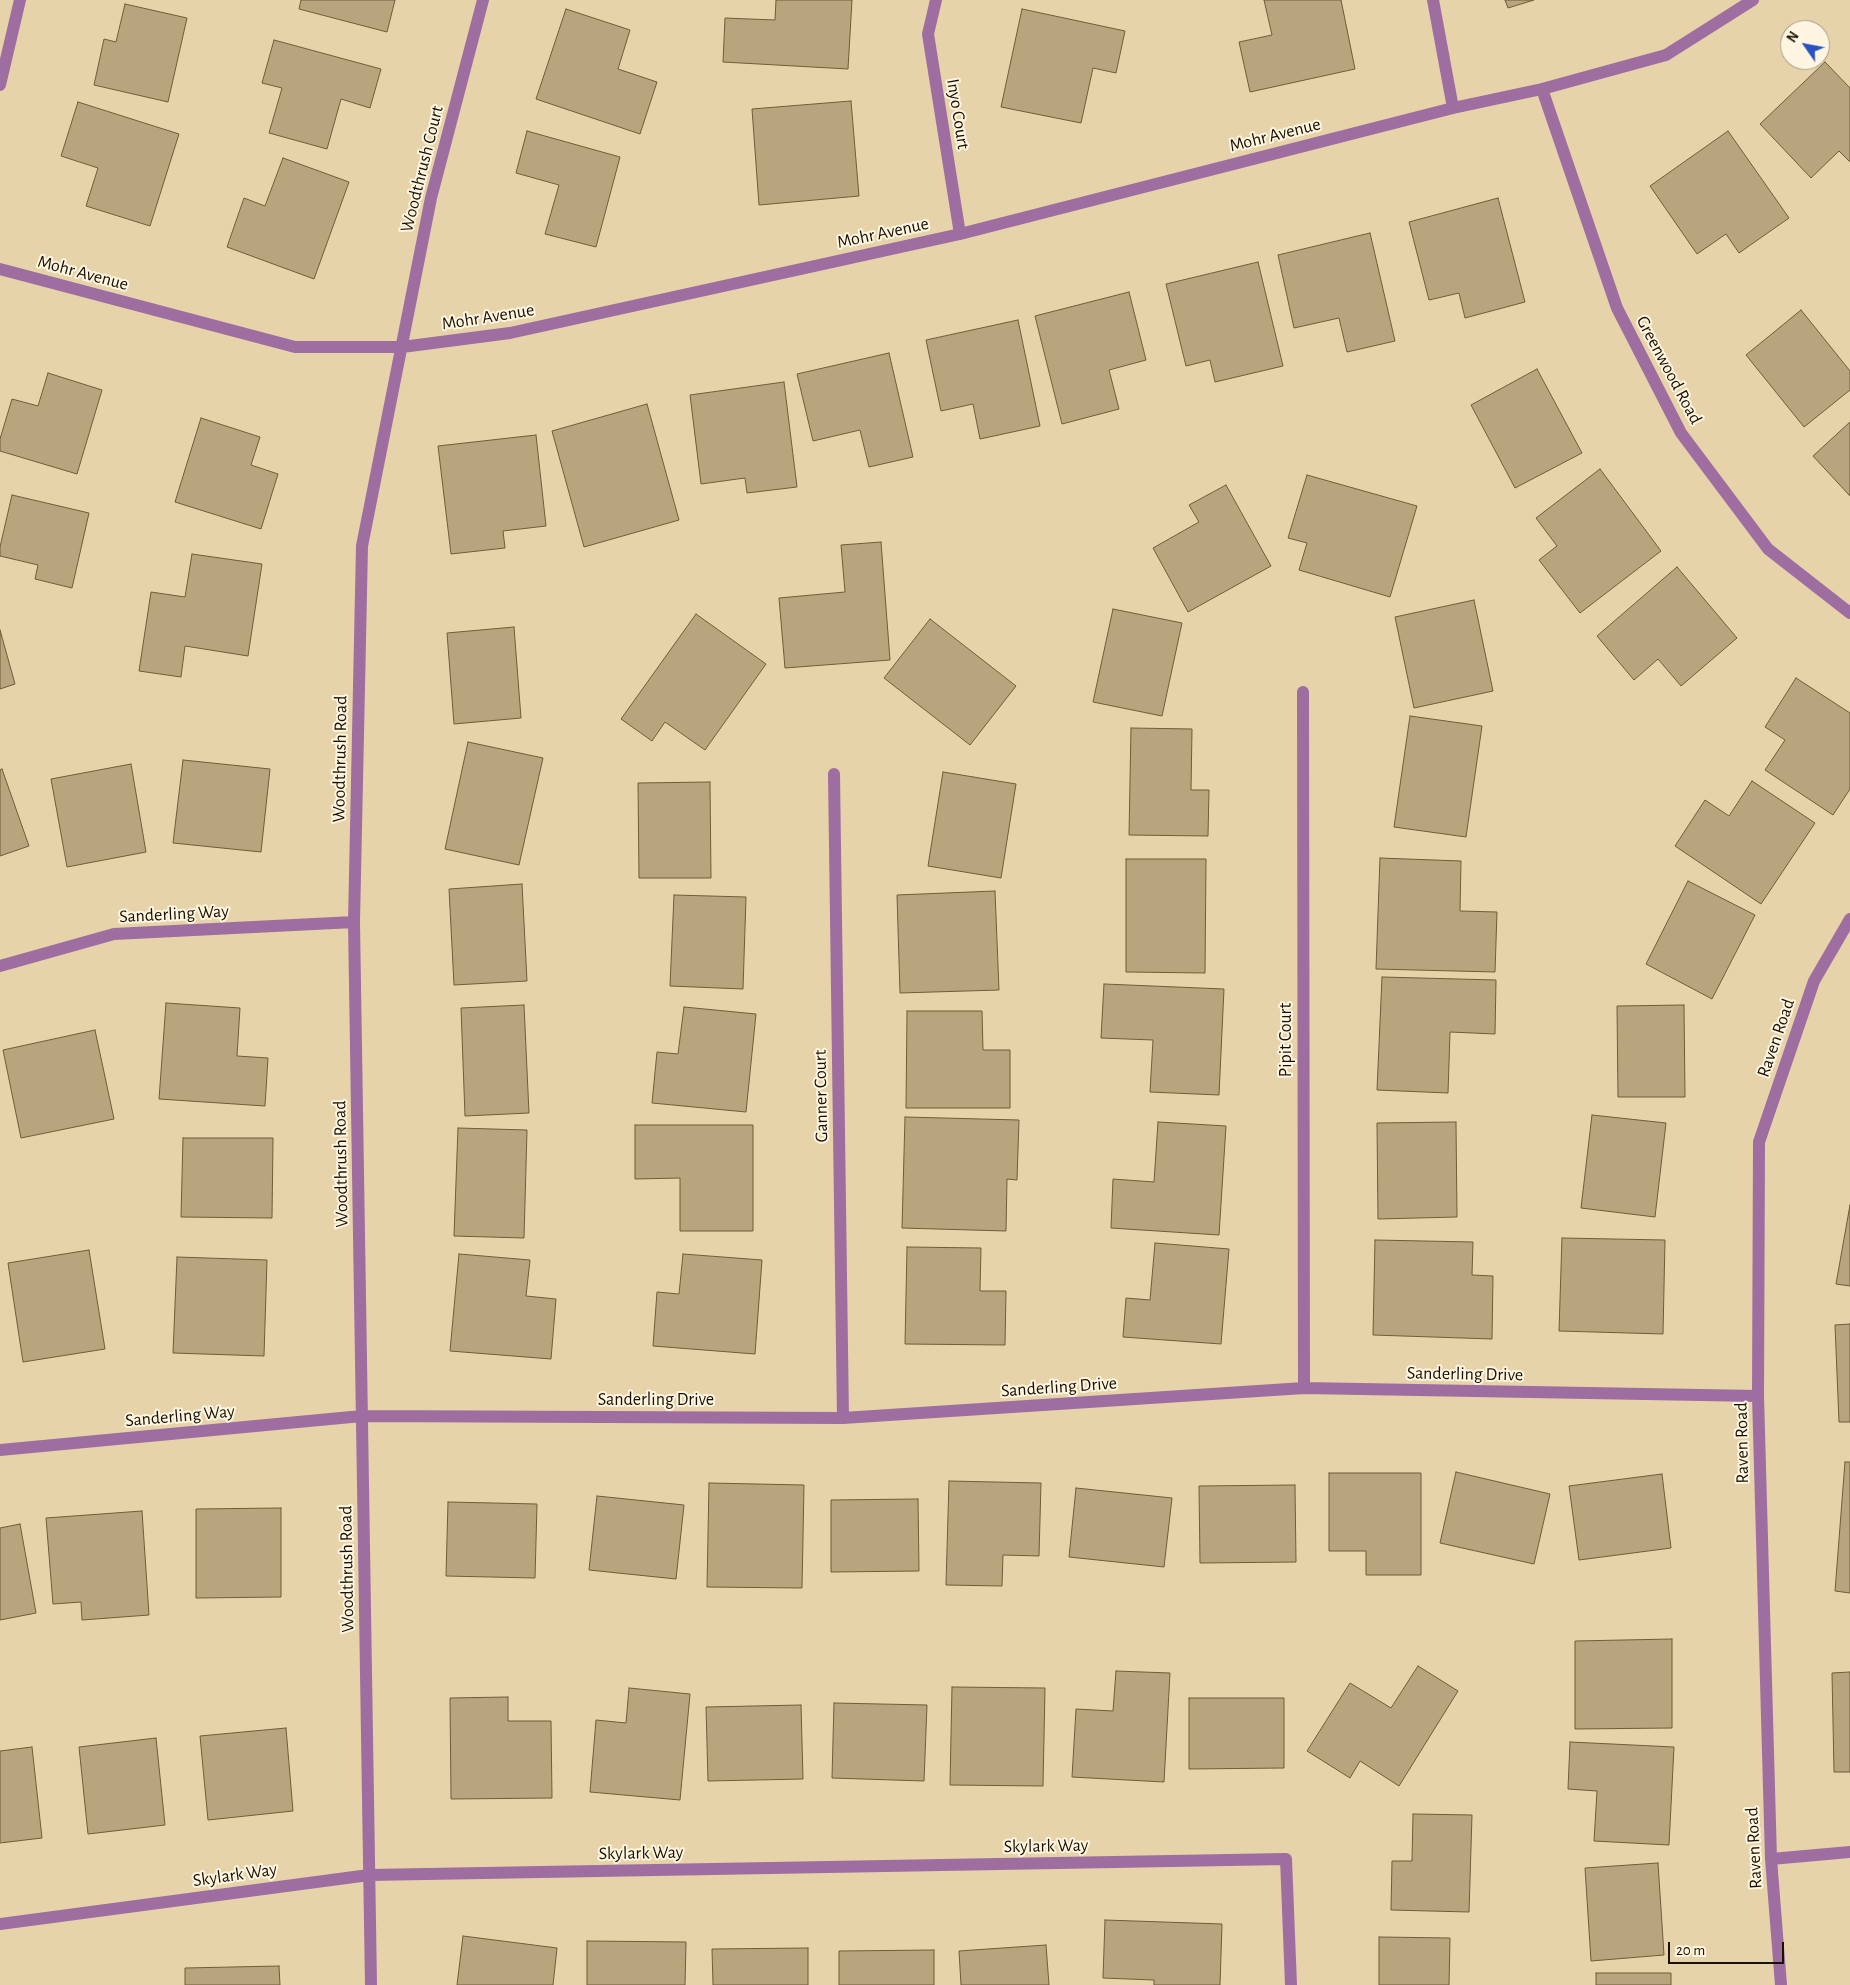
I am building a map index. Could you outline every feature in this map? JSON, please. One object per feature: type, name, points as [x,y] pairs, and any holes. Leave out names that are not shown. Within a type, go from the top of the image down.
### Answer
[{"type":"street","points":[[0,85],[20,0]]},
{"type":"street","name":"Woodthrush Court","points":[[402,347],[431,198],[483,0]]},
{"type":"street","name":"Inyo Court","points":[[936,0],[928,34],[960,234]]},
{"type":"street","points":[[1433,0],[1453,108]]},
{"type":"street","name":"Mohr Avenue","points":[[0,269],[295,347],[402,347],[510,334],[960,234],[1453,108],[1542,89],[1666,55],[1753,0]]},
{"type":"street","name":"Greenwood Road","points":[[1542,89],[1617,308],[1681,433],[1768,548],[1850,613]]},
{"type":"street","name":"Woodthrush Road","points":[[371,1985],[354,922],[362,546],[402,347]]},
{"type":"street","name":"Pipit Court","points":[[1303,692],[1304,1388]]},
{"type":"street","name":"Ganner Court","points":[[834,774],[842,1418]]},
{"type":"street","name":"Raven Road","points":[[1781,1985],[1771,1858],[1758,1396],[1759,1142],[1814,981],[1850,919]]},
{"type":"street","name":"Sanderling Way","points":[[0,966],[114,934],[354,922]]},
{"type":"street","name":"Sanderling Drive","points":[[362,1416],[842,1418],[1304,1388],[1758,1396]]},
{"type":"street","name":"Sanderling Way","points":[[0,1450],[362,1416]]},
{"type":"street","points":[[1771,1858],[1850,1852]]},
{"type":"street","name":"Skylark Way","points":[[0,1924],[369,1875],[1286,1859],[1291,1985]]},
{"type":"building","points":[[301,0],[395,0],[387,32],[299,9]]},
{"type":"building","points":[[776,0],[852,0],[848,69],[723,62],[725,18],[775,20]]},
{"type":"building","points":[[1264,0],[1341,0],[1355,69],[1250,92],[1239,42],[1272,35]]},
{"type":"building","points":[[1505,0],[1534,0],[1508,8]]},
{"type":"building","points":[[125,4],[187,18],[168,102],[94,85],[104,39],[116,42]]},
{"type":"building","points":[[566,9],[630,30],[618,69],[657,82],[640,134],[536,99]]},
{"type":"building","points":[[1022,9],[1125,31],[1116,73],[1093,68],[1081,123],[1001,107]]},
{"type":"building","points":[[274,40],[381,69],[370,108],[341,99],[327,149],[269,133],[282,88],[262,83]]},
{"type":"building","points":[[1830,67],[1850,88],[1850,162],[1839,151],[1811,178],[1760,124],[1817,70],[1830,70]]},
{"type":"building","points":[[851,101],[859,196],[759,205],[752,109]]},
{"type":"building","points":[[78,102],[179,134],[150,226],[86,206],[98,168],[61,156]]},
{"type":"building","points":[[527,131],[620,157],[596,247],[545,234],[559,185],[516,173]]},
{"type":"building","points":[[1728,131],[1789,218],[1739,253],[1726,234],[1697,254],[1650,186]]},
{"type":"building","points":[[283,158],[349,182],[314,279],[227,247],[244,198],[265,206]]},
{"type":"building","points":[[1498,198],[1525,302],[1465,318],[1459,293],[1429,300],[1409,222]]},
{"type":"building","points":[[1370,233],[1395,341],[1347,352],[1339,318],[1294,328],[1278,255]]},
{"type":"building","points":[[1258,262],[1283,366],[1215,382],[1210,360],[1186,366],[1166,284]]},
{"type":"building","points":[[1129,292],[1146,360],[1109,370],[1119,409],[1062,424],[1035,316]]},
{"type":"building","points":[[1801,310],[1850,371],[1850,390],[1804,427],[1746,355]]},
{"type":"building","points":[[1018,320],[1040,426],[980,439],[973,404],[941,411],[926,340]]},
{"type":"building","points":[[889,353],[913,457],[869,467],[860,430],[813,441],[797,374]]},
{"type":"building","points":[[1537,369],[1582,453],[1515,488],[1471,405]]},
{"type":"building","points":[[48,373],[102,390],[77,474],[0,451],[0,439],[12,399],[38,406]]},
{"type":"building","points":[[784,382],[797,487],[747,493],[745,478],[701,484],[690,395]]},
{"type":"building","points":[[647,404],[679,520],[584,547],[552,431]]},
{"type":"building","points":[[201,418],[260,437],[251,465],[278,474],[261,529],[175,502]]},
{"type":"building","points":[[1850,422],[1850,496],[1813,456]]},
{"type":"building","points":[[536,435],[546,526],[503,531],[505,548],[451,554],[438,446]]},
{"type":"building","points":[[1600,469],[1661,551],[1580,613],[1539,560],[1557,546],[1536,518]]},
{"type":"building","points":[[1307,475],[1417,506],[1390,597],[1299,570],[1307,543],[1288,538]]},
{"type":"building","points":[[1226,485],[1271,566],[1188,612],[1153,548],[1199,522],[1189,505]]},
{"type":"building","points":[[12,495],[89,513],[72,588],[35,579],[38,565],[0,556],[0,547]]},
{"type":"building","points":[[881,542],[890,660],[785,668],[779,598],[845,592],[841,545]]},
{"type":"building","points":[[192,554],[262,564],[248,656],[185,646],[181,677],[139,671],[151,592],[185,597]]},
{"type":"building","points":[[1677,567],[1737,638],[1681,686],[1658,659],[1634,680],[1597,636]]},
{"type":"building","points":[[1474,600],[1493,691],[1414,708],[1395,617]]},
{"type":"building","points":[[1113,609],[1182,623],[1162,716],[1093,702]]},
{"type":"building","points":[[696,614],[766,664],[705,750],[665,722],[652,741],[621,719]]},
{"type":"building","points":[[930,619],[1016,686],[970,745],[884,678]]},
{"type":"building","points":[[514,627],[521,718],[454,724],[447,633]]},
{"type":"building","points":[[0,630],[15,684],[0,689]]},
{"type":"building","points":[[1796,678],[1850,713],[1850,789],[1833,815],[1765,770],[1785,740],[1765,727]]},
{"type":"building","points":[[1410,716],[1482,726],[1466,837],[1394,827]]},
{"type":"building","points":[[1131,728],[1192,729],[1191,790],[1209,790],[1208,836],[1129,835]]},
{"type":"building","points":[[468,742],[543,758],[519,865],[445,849]]},
{"type":"building","points":[[183,760],[270,769],[261,852],[173,843]]},
{"type":"building","points":[[131,764],[146,852],[67,867],[51,779]]},
{"type":"building","points":[[2,769],[29,846],[0,856],[0,770]]},
{"type":"building","points":[[943,772],[1016,784],[1001,878],[928,866]]},
{"type":"building","points":[[1752,781],[1815,823],[1761,904],[1675,846],[1705,800],[1729,816]]},
{"type":"building","points":[[710,782],[711,878],[639,878],[638,783]]},
{"type":"building","points":[[1380,858],[1461,861],[1460,911],[1497,912],[1495,972],[1376,969]]},
{"type":"building","points":[[1126,859],[1206,859],[1205,973],[1126,972]]},
{"type":"building","points":[[1688,881],[1755,915],[1712,999],[1646,964]]},
{"type":"building","points":[[522,884],[527,981],[454,985],[449,889]]},
{"type":"building","points":[[995,891],[999,990],[900,993],[897,895]]},
{"type":"building","points":[[674,895],[746,897],[743,989],[670,986]]},
{"type":"building","points":[[1382,977],[1496,980],[1495,1034],[1450,1032],[1448,1093],[1377,1090]]},
{"type":"building","points":[[1104,984],[1224,989],[1219,1095],[1150,1092],[1153,1040],[1101,1038]]},
{"type":"building","points":[[166,1003],[240,1008],[237,1056],[268,1058],[265,1106],[159,1099]]},
{"type":"building","points":[[524,1005],[529,1113],[465,1116],[461,1008]]},
{"type":"building","points":[[1684,1005],[1685,1097],[1618,1097],[1617,1006]]},
{"type":"building","points":[[684,1007],[756,1014],[746,1112],[652,1103],[657,1052],[678,1054]]},
{"type":"building","points":[[907,1011],[982,1011],[983,1050],[1010,1050],[1010,1108],[906,1108]]},
{"type":"building","points":[[95,1030],[114,1119],[21,1138],[3,1050]]},
{"type":"building","points":[[1592,1115],[1666,1123],[1655,1217],[1581,1208]]},
{"type":"building","points":[[905,1117],[1019,1120],[1017,1180],[1007,1179],[1006,1231],[902,1228]]},
{"type":"building","points":[[1158,1122],[1226,1126],[1219,1235],[1111,1228],[1113,1179],[1154,1182]]},
{"type":"building","points":[[1456,1122],[1457,1217],[1378,1219],[1377,1123]]},
{"type":"building","points":[[635,1125],[753,1125],[753,1231],[680,1231],[680,1178],[635,1179]]},
{"type":"building","points":[[458,1128],[527,1130],[524,1238],[454,1236]]},
{"type":"building","points":[[183,1138],[273,1138],[272,1218],[181,1217]]},
{"type":"building","points":[[1850,1205],[1850,1286],[1836,1284]]},
{"type":"building","points":[[1562,1238],[1665,1240],[1663,1334],[1559,1331]]},
{"type":"building","points":[[1375,1240],[1473,1242],[1472,1275],[1493,1276],[1492,1339],[1373,1335]]},
{"type":"building","points":[[1155,1243],[1229,1249],[1221,1344],[1123,1337],[1126,1298],[1150,1300]]},
{"type":"building","points":[[907,1247],[981,1248],[980,1291],[1006,1291],[1005,1345],[905,1344]]},
{"type":"building","points":[[89,1250],[105,1349],[23,1362],[8,1263]]},
{"type":"building","points":[[459,1254],[530,1260],[526,1296],[556,1299],[551,1359],[450,1351]]},
{"type":"building","points":[[683,1254],[762,1260],[755,1354],[653,1346],[657,1292],[679,1294]]},
{"type":"building","points":[[177,1257],[267,1260],[264,1356],[173,1353]]},
{"type":"building","points":[[1850,1324],[1850,1422],[1839,1422],[1835,1325]]},
{"type":"building","points":[[1845,1462],[1850,1462],[1850,1593],[1835,1591]]},
{"type":"building","points":[[1456,1472],[1550,1494],[1534,1564],[1440,1543]]},
{"type":"building","points":[[1329,1473],[1421,1473],[1421,1575],[1366,1575],[1366,1551],[1329,1551]]},
{"type":"building","points":[[1662,1474],[1671,1548],[1579,1560],[1569,1486]]},
{"type":"building","points":[[949,1481],[1041,1483],[1039,1556],[1003,1555],[1002,1586],[946,1585]]},
{"type":"building","points":[[709,1483],[804,1485],[802,1588],[707,1587]]},
{"type":"building","points":[[1295,1485],[1296,1562],[1200,1563],[1199,1486]]},
{"type":"building","points":[[1076,1488],[1172,1498],[1164,1567],[1069,1557]]},
{"type":"building","points":[[597,1496],[684,1505],[676,1579],[589,1570]]},
{"type":"building","points":[[918,1499],[919,1571],[831,1572],[831,1500]]},
{"type":"building","points":[[448,1502],[537,1504],[535,1578],[446,1576]]},
{"type":"building","points":[[281,1508],[281,1597],[196,1598],[196,1509]]},
{"type":"building","points":[[142,1511],[149,1615],[82,1620],[81,1602],[53,1604],[46,1518]]},
{"type":"building","points":[[20,1524],[36,1613],[0,1620],[0,1528]]},
{"type":"building","points":[[1672,1639],[1672,1728],[1575,1729],[1575,1641]]},
{"type":"building","points":[[1418,1666],[1458,1691],[1399,1786],[1360,1761],[1350,1778],[1307,1751],[1350,1683],[1391,1708]]},
{"type":"building","points":[[1116,1671],[1170,1673],[1164,1782],[1072,1777],[1076,1709],[1113,1711]]},
{"type":"building","points":[[1850,1672],[1850,1772],[1834,1772],[1832,1673]]},
{"type":"building","points":[[952,1687],[1045,1688],[1043,1786],[950,1785]]},
{"type":"building","points":[[629,1688],[690,1694],[680,1800],[590,1792],[596,1720],[626,1723]]},
{"type":"building","points":[[508,1697],[508,1721],[551,1721],[552,1798],[451,1799],[450,1698]]},
{"type":"building","points":[[1189,1698],[1284,1698],[1284,1768],[1189,1769]]},
{"type":"building","points":[[834,1703],[927,1705],[924,1781],[832,1778]]},
{"type":"building","points":[[801,1705],[803,1779],[708,1781],[706,1707]]},
{"type":"building","points":[[286,1728],[293,1811],[208,1820],[200,1736]]},
{"type":"building","points":[[156,1738],[165,1825],[88,1834],[79,1747]]},
{"type":"building","points":[[1570,1742],[1674,1747],[1669,1845],[1594,1841],[1597,1791],[1568,1789]]},
{"type":"building","points":[[32,1747],[42,1838],[0,1843],[0,1751]]},
{"type":"building","points":[[1413,1814],[1472,1815],[1469,1912],[1391,1910],[1392,1861],[1412,1861]]},
{"type":"building","points":[[1658,1863],[1664,1955],[1591,1961],[1585,1868]]},
{"type":"building","points":[[1105,1920],[1222,1924],[1220,1985],[1154,1985],[1154,1980],[1103,1978]]},
{"type":"building","points":[[463,1936],[557,1948],[553,1985],[457,1985]]},
{"type":"building","points":[[1379,1937],[1450,1938],[1449,1985],[1379,1985]]},
{"type":"building","points":[[587,1941],[686,1942],[685,1985],[587,1985]]},
{"type":"building","points":[[1046,1945],[1049,1985],[961,1985],[959,1951]]},
{"type":"building","points":[[808,1948],[808,1985],[713,1985],[712,1949]]},
{"type":"building","points":[[934,1950],[934,1985],[839,1985],[839,1951]]},
{"type":"building","points":[[279,1966],[280,1985],[185,1985],[185,1968]]},
{"type":"building","points":[[1596,1973],[1671,1973],[1671,1985],[1596,1985]]}]
